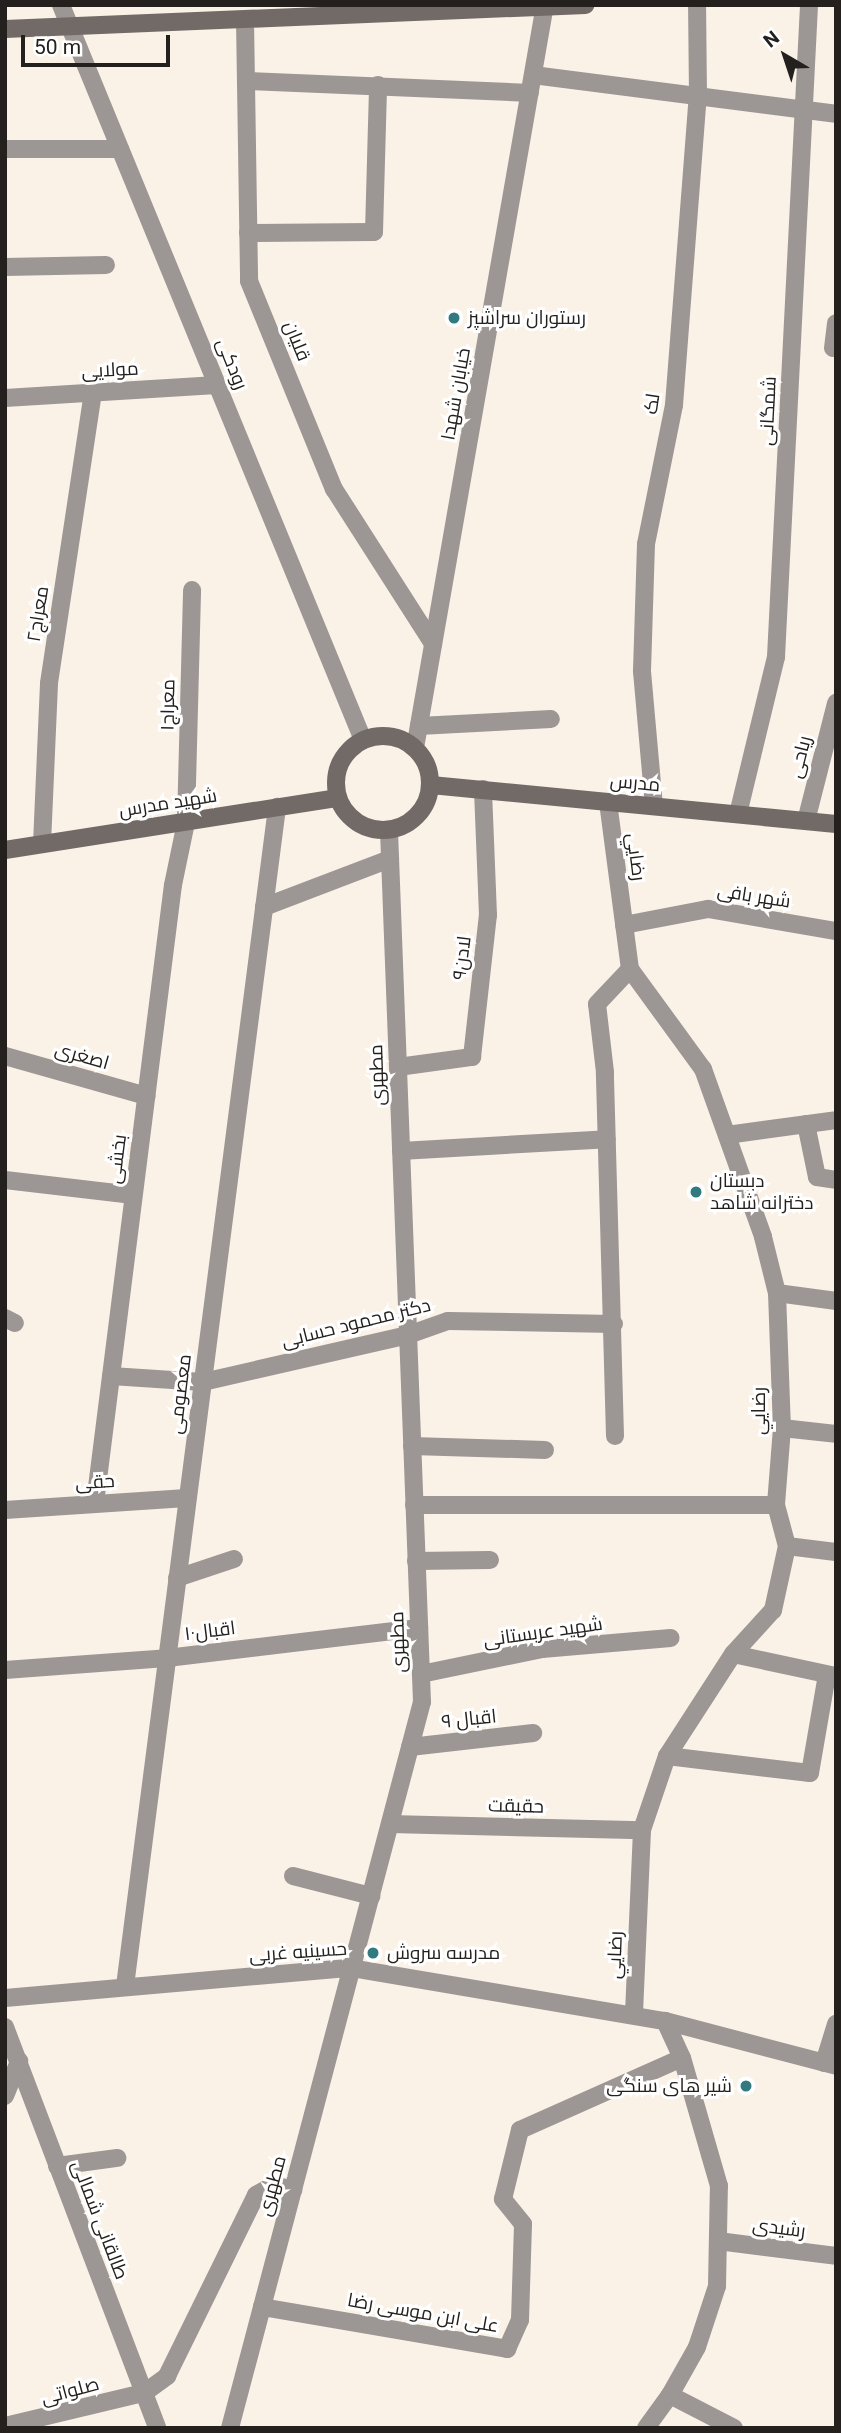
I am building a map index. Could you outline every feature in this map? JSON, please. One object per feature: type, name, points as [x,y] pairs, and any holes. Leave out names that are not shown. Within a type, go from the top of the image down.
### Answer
[{"type":"main road","points":[[5,29],[586,5]]},
{"type":"main road","points":[[390,736],[415,748],[429,771],[430,785],[422,810],[402,827],[389,830],[363,826],[343,810],[338,798],[337,770],[343,758],[363,740],[390,736]]},
{"type":"main road","name":"مدرس","points":[[430,785],[836,824]]},
{"type":"main road","name":"شهید مدرس","points":[[5,850],[338,798]]},
{"type":"street","name":"رودکی","points":[[61,5],[363,740]]},
{"type":"street","name":"لک","points":[[654,806],[642,671],[646,544],[674,405],[698,96],[696,5]]},
{"type":"street","name":"شمگانی","points":[[737,814],[776,657],[806,110],[809,5]]},
{"type":"street","name":"خیابان شهدا","points":[[415,748],[545,6]]},
{"type":"street","name":"قلیان","points":[[245,20],[249,281],[334,489],[433,644]]},
{"type":"street","points":[[246,81],[378,85],[531,84],[698,96],[836,114]]},
{"type":"street","points":[[248,233],[374,232],[378,85]]},
{"type":"street","points":[[5,149],[120,149]]},
{"type":"street","points":[[5,267],[106,265]]},
{"type":"street","points":[[833,348],[836,323]]},
{"type":"street","name":"مولایی","points":[[5,398],[217,385]]},
{"type":"street","name":"معراج۲","points":[[43,844],[49,683],[93,391]]},
{"type":"street","name":"معراج۱","points":[[186,822],[192,590]]},
{"type":"street","name":"ریاحی","points":[[806,821],[836,703]]},
{"type":"street","points":[[419,726],[551,719]]},
{"type":"street","name":"لادن۹","points":[[398,1067],[472,1057],[488,915],[483,789]]},
{"type":"street","name":"رضایي","points":[[608,802],[630,969],[703,1069],[763,1237],[777,1293],[782,1428],[776,1505],[787,1546],[773,1610],[733,1654],[667,1756],[642,1830],[634,2015]]},
{"type":"street","name":"معصومی","points":[[125,1986],[277,807]]},
{"type":"street","name":"بخشی","points":[[95,1503],[173,885],[186,822]]},
{"type":"street","name":"مطهری","points":[[230,2428],[422,1702],[389,830]]},
{"type":"street","points":[[264,907],[390,859]]},
{"type":"street","name":"شهر بافی","points":[[624,925],[708,909],[836,931]]},
{"type":"street","points":[[615,1436],[607,1139],[597,1004],[630,969]]},
{"type":"street","name":"اصغری","points":[[5,1056],[146,1096]]},
{"type":"street","points":[[727,1135],[836,1120]]},
{"type":"street","points":[[806,1124],[817,1177],[836,1180]]},
{"type":"street","points":[[401,1151],[607,1139]]},
{"type":"street","points":[[5,1180],[133,1195]]},
{"type":"street","points":[[777,1293],[836,1301]]},
{"type":"street","name":"دکتر محمود حسابی","points":[[111,1376],[203,1382],[408,1335],[448,1321],[614,1324]]},
{"type":"street","points":[[782,1428],[836,1434]]},
{"type":"street","points":[[412,1446],[545,1450]]},
{"type":"street","name":"حقی","points":[[5,1510],[187,1498]]},
{"type":"street","points":[[414,1505],[776,1505]]},
{"type":"street","points":[[787,1546],[836,1552]]},
{"type":"street","points":[[177,1578],[234,1559]]},
{"type":"street","points":[[416,1561],[490,1560]]},
{"type":"street","name":"اقبال۱۰","points":[[5,1670],[167,1658],[419,1628]]},
{"type":"street","name":"شهید عربستانی","points":[[421,1674],[542,1649],[671,1638]]},
{"type":"street","points":[[667,1756],[810,1773],[831,1676],[733,1654]]},
{"type":"street","name":"اقبال ۹","points":[[410,1747],[533,1733]]},
{"type":"street","name":"حقیقت","points":[[390,1824],[642,1830]]},
{"type":"street","points":[[293,1876],[370,1896]]},
{"type":"street","name":"حسینیه غربی","points":[[5,1998],[351,1968],[666,2021],[830,2065]]},
{"type":"street","points":[[646,2428],[670,2396],[697,2347],[717,2286],[719,2186],[682,2058],[666,2021]]},
{"type":"street","points":[[830,2065],[836,2024]]},
{"type":"street","name":"طالقانی شمالی","points":[[5,2028],[157,2428]]},
{"type":"street","name":"علی ابن موسی رضا","points":[[262,2307],[506,2349],[520,2320],[523,2224],[503,2199],[520,2130],[682,2058]]},
{"type":"street","points":[[5,2096],[19,2061]]},
{"type":"street","points":[[57,2166],[117,2158]]},
{"type":"street","points":[[144,2393],[167,2376],[187,2342],[256,2195],[274,2185],[293,2190]]},
{"type":"street","name":"رشیدی","points":[[718,2241],[836,2256]]},
{"type":"street","name":"صلواتی","points":[[5,2426],[144,2393]]},
{"type":"street","points":[[670,2396],[734,2428]]},
{"type":"place","name":"رستوران سراشپز","points":[[454,318]]},
{"type":"place","name":"دبستان دخترانه شاهد","points":[[696,1192]]},
{"type":"place","name":"مدرسه سروش","points":[[373,1953]]},
{"type":"place","name":"شیر های سنگی","points":[[746,2086]]}]
